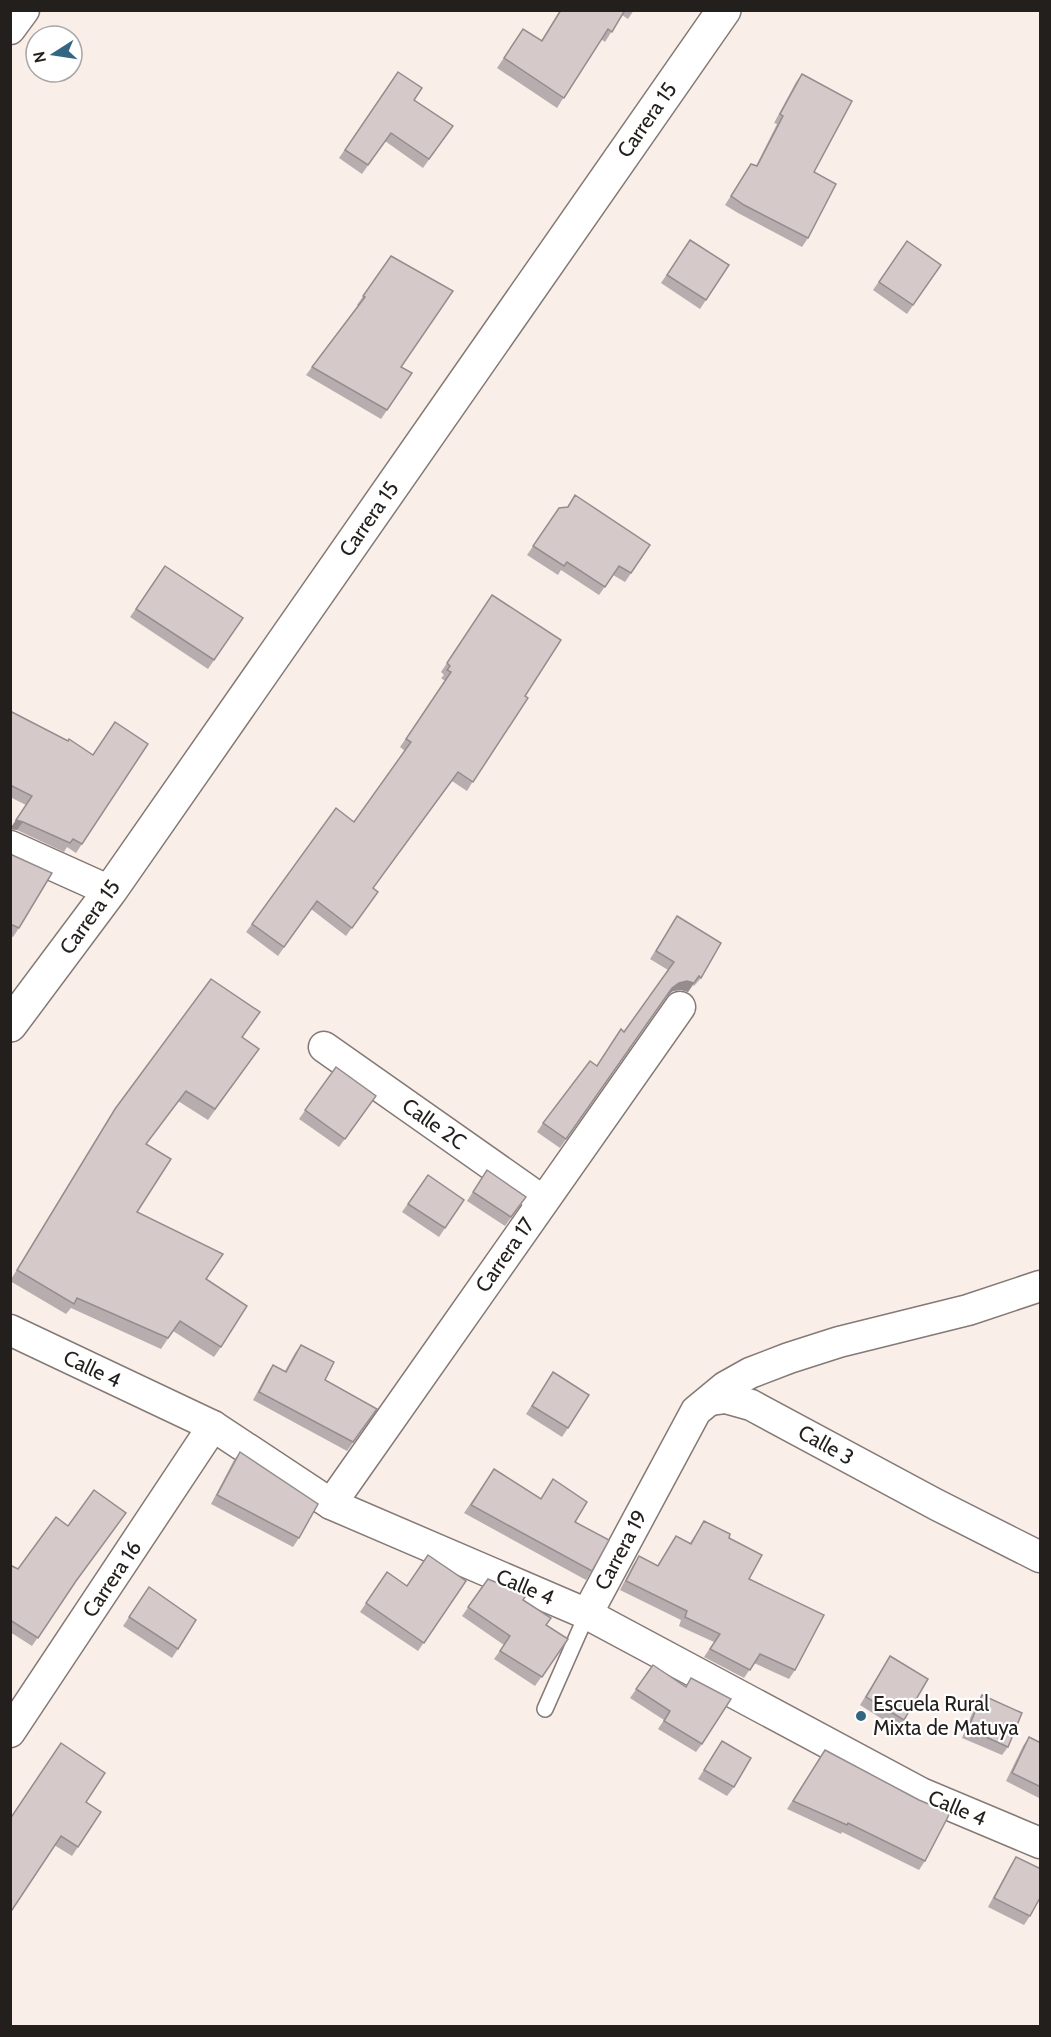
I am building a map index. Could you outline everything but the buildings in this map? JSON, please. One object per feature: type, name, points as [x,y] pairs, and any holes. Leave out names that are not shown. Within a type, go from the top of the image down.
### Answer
[{"type":"street","points":[[10,29],[24,10]]},
{"type":"street","name":"Carrera 15","points":[[10,1025],[110,891],[724,10]]},
{"type":"street","points":[[10,846],[110,891]]},
{"type":"street","name":"Carrera 17","points":[[331,1504],[680,1007]]},
{"type":"street","name":"Calle 2C","points":[[324,1047],[543,1201]]},
{"type":"street","name":"Carrera 19","points":[[587,1614],[696,1411],[725,1387],[750,1373],[839,1342],[969,1310],[1041,1286]]},
{"type":"street","name":"Calle 4","points":[[10,1330],[213,1426],[331,1504],[587,1614],[921,1793],[1041,1843]]},
{"type":"street","name":"Calle 3","points":[[711,1400],[726,1398],[752,1405],[938,1505],[1041,1557]]},
{"type":"street","name":"Carrera 16","points":[[10,1732],[213,1426]]},
{"type":"lane","name":"Carrera 19","points":[[545,1709],[587,1614]]},
{"type":"place","name":"Escuela Rural Mixta de Matuya","points":[[861,1716]]}]
